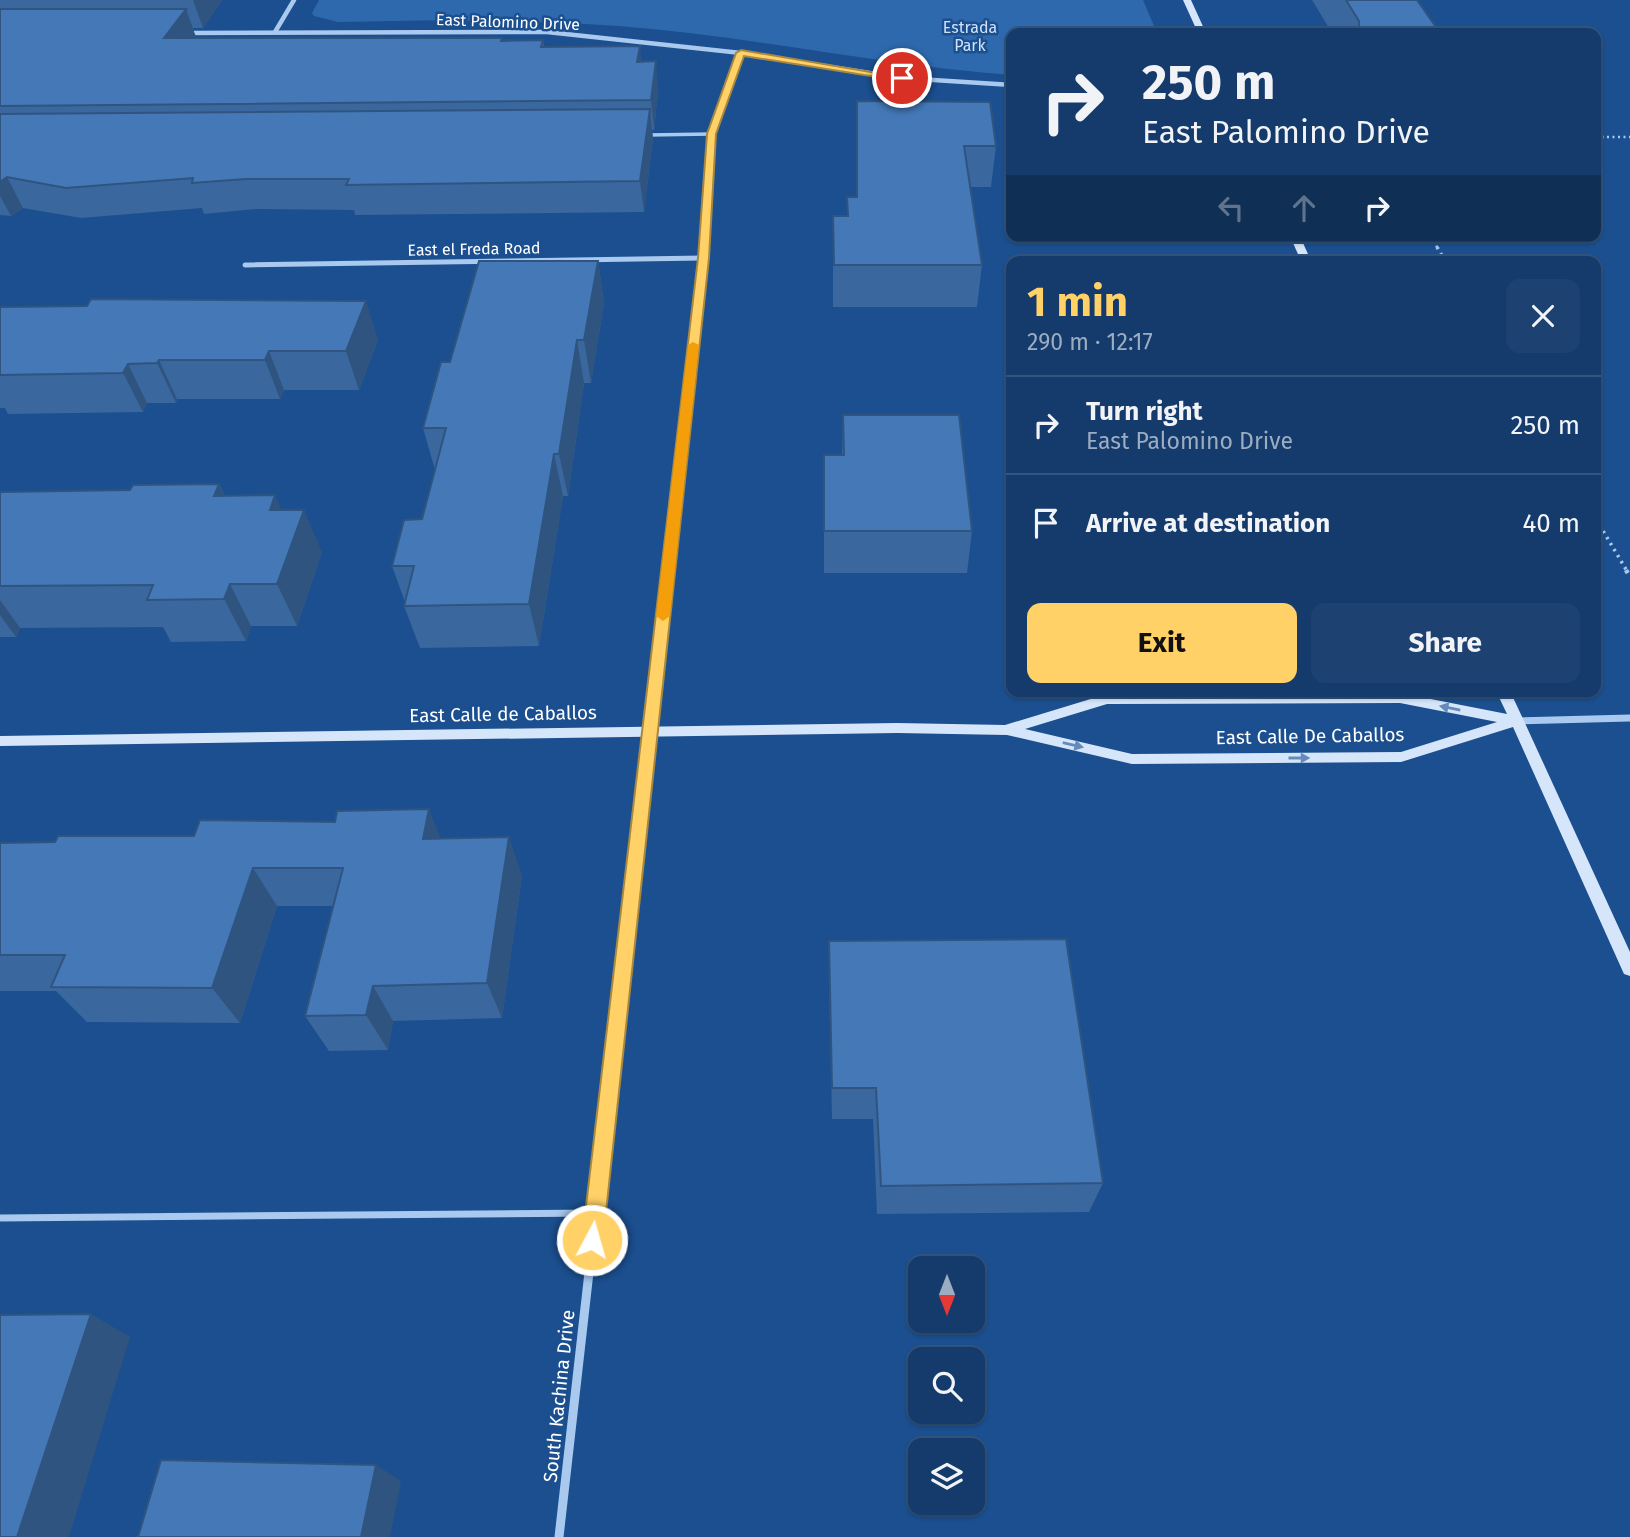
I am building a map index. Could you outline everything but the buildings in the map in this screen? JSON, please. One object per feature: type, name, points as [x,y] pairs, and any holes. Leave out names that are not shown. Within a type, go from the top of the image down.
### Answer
[{"type":"street","points":[[275,32],[294,0]]},
{"type":"street","points":[[1187,0],[1200,28]]},
{"type":"street","name":"East Palomino Drive","points":[[179,33],[547,32],[741,53],[902,78],[1006,85]]},
{"type":"street","name":"South Kachina Drive","points":[[559,1537],[703,258],[711,134],[741,53]]},
{"type":"street","name":"East el Freda Road","points":[[246,265],[703,258]]},
{"type":"street","points":[[1506,697],[1630,970]]},
{"type":"street","name":"East Calle De Caballos","points":[[1007,730],[1107,699],[1400,698],[1517,721]]},
{"type":"street","points":[[1517,721],[1630,718]]},
{"type":"street","name":"East Calle De Caballos","points":[[1007,730],[1132,759],[1401,757],[1517,721]]},
{"type":"street","name":"East Calle de Caballos","points":[[0,741],[1007,730]]},
{"type":"lane","points":[[641,135],[711,134]]},
{"type":"lane","points":[[0,1218],[595,1213]]},
{"type":"path","points":[[1601,136],[1630,137]]},
{"type":"path","points":[[1601,528],[1630,577]]},
{"type":"green space","name":"Estrada Park","points":[[319,0],[1143,0],[1155,28],[1006,28],[1006,75],[930,67],[645,28],[514,21],[338,22],[314,16],[312,13]]},
{"type":"slow traffic","points":[[663,616],[693,345]]},
{"type":"route","points":[[592,1240],[703,258],[711,134],[741,53],[902,78]]}]
